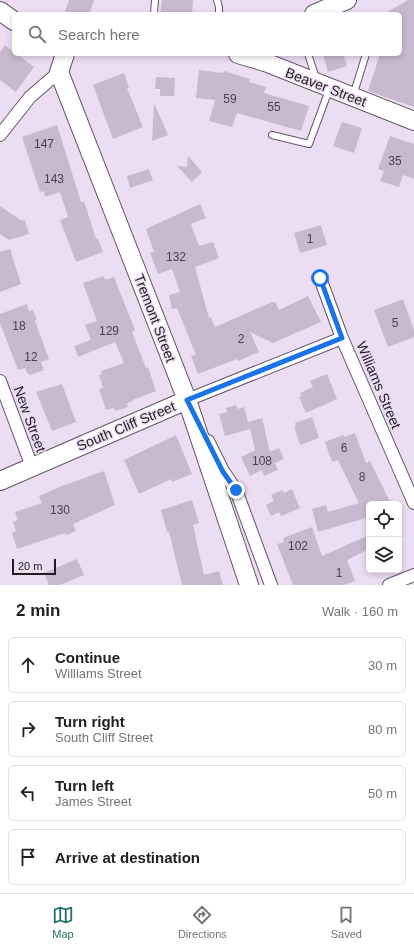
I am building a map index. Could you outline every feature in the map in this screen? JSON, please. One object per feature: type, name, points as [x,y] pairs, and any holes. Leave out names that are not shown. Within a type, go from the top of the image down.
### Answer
[{"type":"street","points":[[319,12],[347,0]]},
{"type":"street","points":[[0,11],[12,20]]},
{"type":"street","points":[[0,135],[30,97],[59,72],[63,56]]},
{"type":"street","name":"Beaver Street","points":[[252,56],[266,58],[324,86],[414,121]]},
{"type":"street","name":"Tremont Street","points":[[59,72],[187,400],[249,585]]},
{"type":"street","name":"Williams Street","points":[[320,278],[342,338],[414,503]]},
{"type":"street","name":"South Cliff Street","points":[[0,480],[187,400],[342,338]]},
{"type":"street","name":"New Street","points":[[0,381],[32,467]]},
{"type":"street","points":[[187,400],[223,472],[236,490],[271,585]]},
{"type":"street","points":[[389,585],[414,575]]},
{"type":"lane","points":[[154,12],[155,0]]},
{"type":"lane","points":[[217,0],[219,12]]},
{"type":"lane","points":[[272,136],[309,144],[324,86],[309,56]]},
{"type":"lane","points":[[353,98],[365,56]]},
{"type":"building","points":[[69,0],[94,0],[90,12],[65,11]]},
{"type":"building","points":[[162,0],[193,0],[192,12],[160,12]]},
{"type":"building","points":[[408,0],[414,0],[414,107],[368,91],[379,56],[402,56],[402,12],[387,12]]},
{"type":"building","points":[[5,45],[12,50],[12,56],[20,56],[34,67],[16,92],[0,80],[0,52]]},
{"type":"building","points":[[324,56],[344,56],[347,66],[328,72]]},
{"type":"building","points":[[199,70],[223,73],[224,71],[250,79],[249,82],[266,87],[264,93],[309,106],[301,131],[237,113],[232,127],[209,121],[215,100],[196,98]]},
{"type":"building","points":[[124,73],[129,88],[127,88],[143,127],[113,139],[93,85]]},
{"type":"building","points":[[156,77],[175,78],[174,96],[160,96],[160,89],[155,89]]},
{"type":"building","points":[[154,103],[168,135],[152,141]]},
{"type":"building","points":[[342,122],[362,128],[354,153],[333,146]]},
{"type":"building","points":[[57,125],[81,202],[84,201],[96,239],[98,239],[103,252],[76,262],[60,220],[68,217],[60,192],[45,197],[44,191],[40,192],[22,137]]},
{"type":"building","points":[[390,136],[414,144],[414,179],[403,175],[399,187],[380,181],[384,171],[378,169]]},
{"type":"building","points":[[188,156],[202,172],[192,182],[177,166],[187,167]]},
{"type":"building","points":[[149,169],[153,180],[130,188],[127,176]]},
{"type":"building","points":[[200,204],[206,218],[191,224],[199,246],[213,242],[219,258],[195,267],[209,318],[211,317],[215,327],[272,302],[275,302],[279,310],[308,296],[321,322],[273,343],[250,332],[259,352],[238,361],[237,359],[198,374],[191,356],[196,355],[177,308],[172,309],[169,295],[180,292],[172,269],[158,274],[150,253],[154,252],[146,229]]},
{"type":"building","points":[[0,206],[22,221],[25,220],[29,234],[9,240],[0,234]]},
{"type":"building","points":[[321,225],[327,245],[300,253],[294,233]]},
{"type":"building","points":[[10,249],[21,284],[0,292],[0,252]]},
{"type":"building","points":[[104,276],[105,280],[114,277],[135,330],[132,332],[146,368],[148,367],[156,391],[127,403],[128,407],[115,411],[114,408],[106,410],[99,389],[103,388],[99,375],[102,374],[101,371],[124,363],[115,342],[78,357],[74,346],[91,340],[85,325],[97,321],[83,283]]},
{"type":"building","points":[[403,299],[414,330],[414,337],[388,347],[374,310]]},
{"type":"building","points":[[27,304],[29,311],[33,310],[37,320],[35,321],[49,359],[41,362],[44,370],[30,375],[25,368],[18,370],[0,323],[0,314]]},
{"type":"building","points":[[327,374],[337,399],[306,413],[299,397],[302,396],[300,393],[313,387],[310,381]]},
{"type":"building","points":[[62,384],[76,422],[52,431],[36,392]]},
{"type":"building","points":[[236,405],[238,409],[244,407],[248,422],[262,418],[270,452],[279,448],[284,459],[275,463],[278,470],[264,476],[262,470],[250,476],[241,457],[255,450],[250,429],[225,436],[219,414],[227,412],[226,408]]},
{"type":"building","points":[[312,417],[319,438],[300,445],[294,427],[296,427],[295,423]]},
{"type":"building","points":[[355,433],[366,463],[370,461],[390,501],[366,501],[366,518],[318,532],[312,509],[326,505],[328,512],[359,503],[338,460],[332,462],[325,442],[343,435],[345,437]]},
{"type":"building","points":[[176,435],[192,474],[172,482],[171,479],[139,494],[124,460]]},
{"type":"building","points":[[104,471],[115,505],[73,524],[76,531],[66,535],[65,533],[17,549],[12,533],[16,531],[13,522],[18,520],[15,512],[42,503],[39,496]]},
{"type":"building","points":[[292,489],[300,508],[281,516],[279,512],[271,516],[266,505],[274,501],[271,495],[282,490],[284,493]]},
{"type":"building","points":[[192,500],[199,523],[193,525],[204,575],[219,571],[223,585],[182,585],[169,532],[167,532],[161,510]]},
{"type":"building","points":[[312,527],[322,556],[366,536],[366,550],[347,560],[355,581],[344,585],[293,585],[277,544],[284,542],[283,538]]},
{"type":"building","points":[[77,559],[84,575],[60,585],[49,585],[44,573]]},
{"type":"route","points":[[236,490],[223,472],[187,400],[342,338],[320,278]]}]
